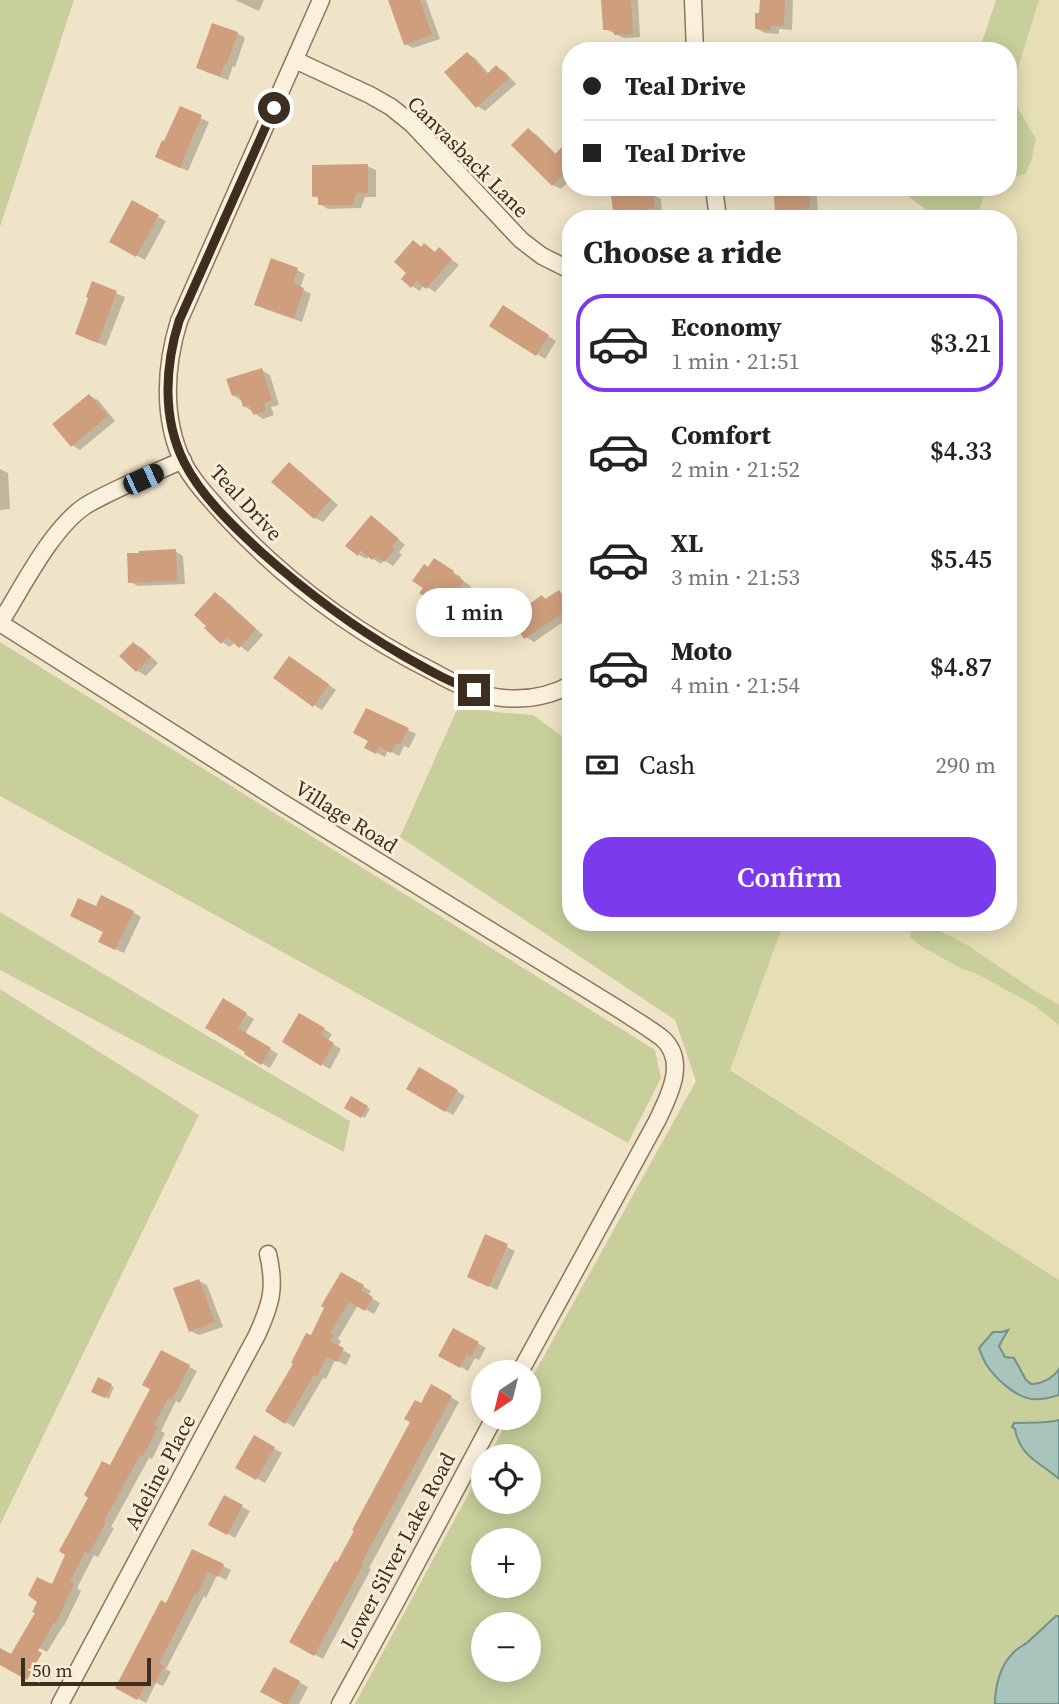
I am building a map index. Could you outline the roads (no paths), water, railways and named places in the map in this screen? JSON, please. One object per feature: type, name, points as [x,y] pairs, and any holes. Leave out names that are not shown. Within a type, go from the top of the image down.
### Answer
[{"type":"street","name":"Teal Drive","points":[[321,0],[179,321],[172,344],[168,399],[172,426],[183,460],[204,494],[239,532],[324,605],[378,641],[460,686],[487,695],[527,698],[562,688]]},
{"type":"street","points":[[693,0],[695,42]]},
{"type":"street","name":"Canvasback Lane","points":[[295,60],[370,94],[402,116],[521,240],[562,267]]},
{"type":"street","points":[[0,623],[45,550],[68,521],[103,497],[183,460]]},
{"type":"street","name":"Village Road","points":[[0,623],[283,803],[620,1010],[670,1047],[675,1060],[670,1093],[527,1360]]},
{"type":"street","name":"Adeline Place","points":[[60,1704],[257,1335],[273,1291],[268,1254]]},
{"type":"street","name":"Lower Silver Lake Road","points":[[340,1704],[488,1430]]},
{"type":"water","points":[[1008,1330],[999,1346],[1005,1357],[1014,1358],[1031,1384],[1047,1380],[1059,1369],[1059,1395],[1038,1399],[1025,1397],[1006,1386],[990,1369],[979,1348],[993,1332]]},
{"type":"water","points":[[1059,1420],[1059,1479],[1026,1453],[1012,1427],[1014,1423]]},
{"type":"water","points":[[1059,1616],[1059,1704],[995,1704],[999,1677],[1008,1658]]}]
